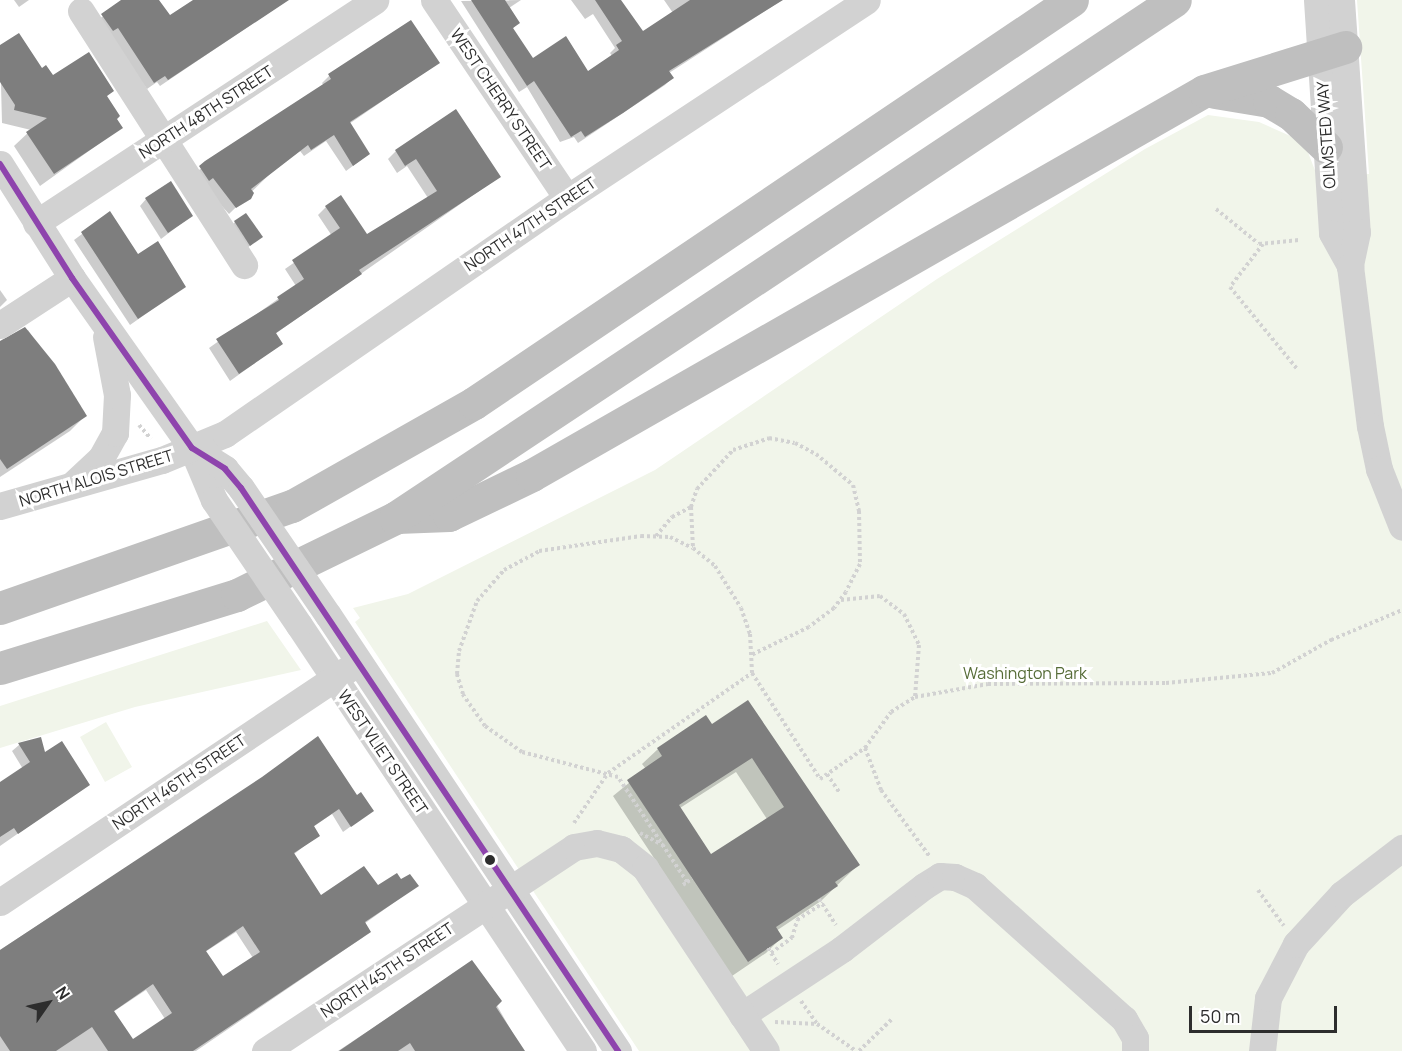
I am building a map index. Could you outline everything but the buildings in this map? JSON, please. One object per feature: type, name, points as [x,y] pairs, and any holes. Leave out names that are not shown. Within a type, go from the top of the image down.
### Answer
[{"type":"highway","points":[[0,608],[292,506],[474,404],[1072,0]]},
{"type":"highway","points":[[0,668],[237,595],[395,518],[1175,0]]},
{"type":"highway","points":[[395,518],[449,515],[532,475],[1204,91],[1333,51]]},
{"type":"highway","points":[[1204,91],[1269,101],[1291,114],[1326,147]]},
{"type":"street","name":"NORTH 48TH STREET","points":[[36,223],[164,141],[375,0]]},
{"type":"street","name":"WEST CHERRY STREET","points":[[434,0],[567,198]]},
{"type":"street","name":"NORTH 47TH STREET","points":[[192,448],[225,434],[567,198],[867,0]]},
{"type":"street","name":"OLMSTED WAY","points":[[1317,0],[1333,51],[1357,232],[1350,266],[1370,426],[1382,479],[1402,527]]},
{"type":"street","name":"OLMSTED WAY","points":[[1341,0],[1333,51],[1326,147],[1332,232],[1350,266]]},
{"type":"street","points":[[81,11],[244,265]]},
{"type":"street","name":"WEST VLIET STREET","points":[[3,174],[104,325],[192,448],[214,500],[583,1051]]},
{"type":"street","points":[[0,325],[72,278]]},
{"type":"street","points":[[68,487],[101,458],[115,433],[117,395],[104,325]]},
{"type":"street","name":"WEST VLIET STREET","points":[[192,448],[225,469],[241,488],[618,1051]]},
{"type":"street","name":"NORTH ALOIS STREET","points":[[0,506],[192,448]]},
{"type":"street","name":"NORTH 46TH STREET","points":[[0,902],[359,662]]},
{"type":"street","name":"NORTH 45TH STREET","points":[[265,1051],[485,904],[574,848],[597,843],[621,849],[645,868],[766,1051]]},
{"type":"street","points":[[1262,1051],[1268,998],[1296,944],[1342,894],[1402,848]]},
{"type":"street","points":[[742,1015],[842,949],[940,876],[955,877],[975,886],[1124,1019],[1135,1038],[1135,1051]]},
{"type":"path","points":[[1216,208],[1263,244],[1299,240]]},
{"type":"path","points":[[1263,244],[1230,287],[1298,370]]},
{"type":"path","points":[[138,423],[151,439]]},
{"type":"path","points":[[693,548],[691,507],[697,489],[733,450],[769,438],[795,443],[816,454],[853,485],[859,511],[860,564],[840,600],[809,627],[751,655]]},
{"type":"path","points":[[655,536],[672,518],[691,507]]},
{"type":"path","points":[[687,882],[618,777],[522,752],[484,726],[463,694],[458,674],[459,651],[477,601],[515,562],[562,546],[655,536],[670,537],[693,548],[715,566],[741,608],[751,655],[752,674],[820,778],[865,748],[891,712],[915,697],[988,684],[1166,683],[1272,673],[1331,640],[1402,610]]},
{"type":"path","points":[[840,600],[880,596],[904,614],[918,645],[915,697]]},
{"type":"path","points":[[572,825],[608,773],[752,674]]},
{"type":"path","points":[[865,748],[881,790],[930,855],[940,876]]},
{"type":"path","points":[[827,774],[840,793]]},
{"type":"path","points":[[685,896],[679,887],[692,879]]},
{"type":"path","points":[[1258,890],[1296,944]]},
{"type":"path","points":[[819,899],[838,928]]},
{"type":"path","points":[[780,967],[770,951],[792,938],[798,920],[823,903]]},
{"type":"path","points":[[791,1006],[800,999],[817,1024],[857,1051],[892,1019]]},
{"type":"path","points":[[776,1017],[770,1022],[817,1024]]},
{"type":"green space","name":"Washington Park","points":[[1357,0],[1402,0],[1402,1051],[639,1051],[355,622],[360,618],[353,608],[408,594],[655,470],[937,279],[1145,149],[1208,115],[1259,122],[1304,142],[1316,173],[1369,174]]},
{"type":"green space","points":[[267,621],[301,670],[135,707],[0,748],[0,706]]},
{"type":"green space","points":[[106,722],[132,767],[105,782],[80,737]]},
{"type":"transit line","points":[[0,164],[72,278],[192,448],[225,469],[241,488],[618,1051]]}]
